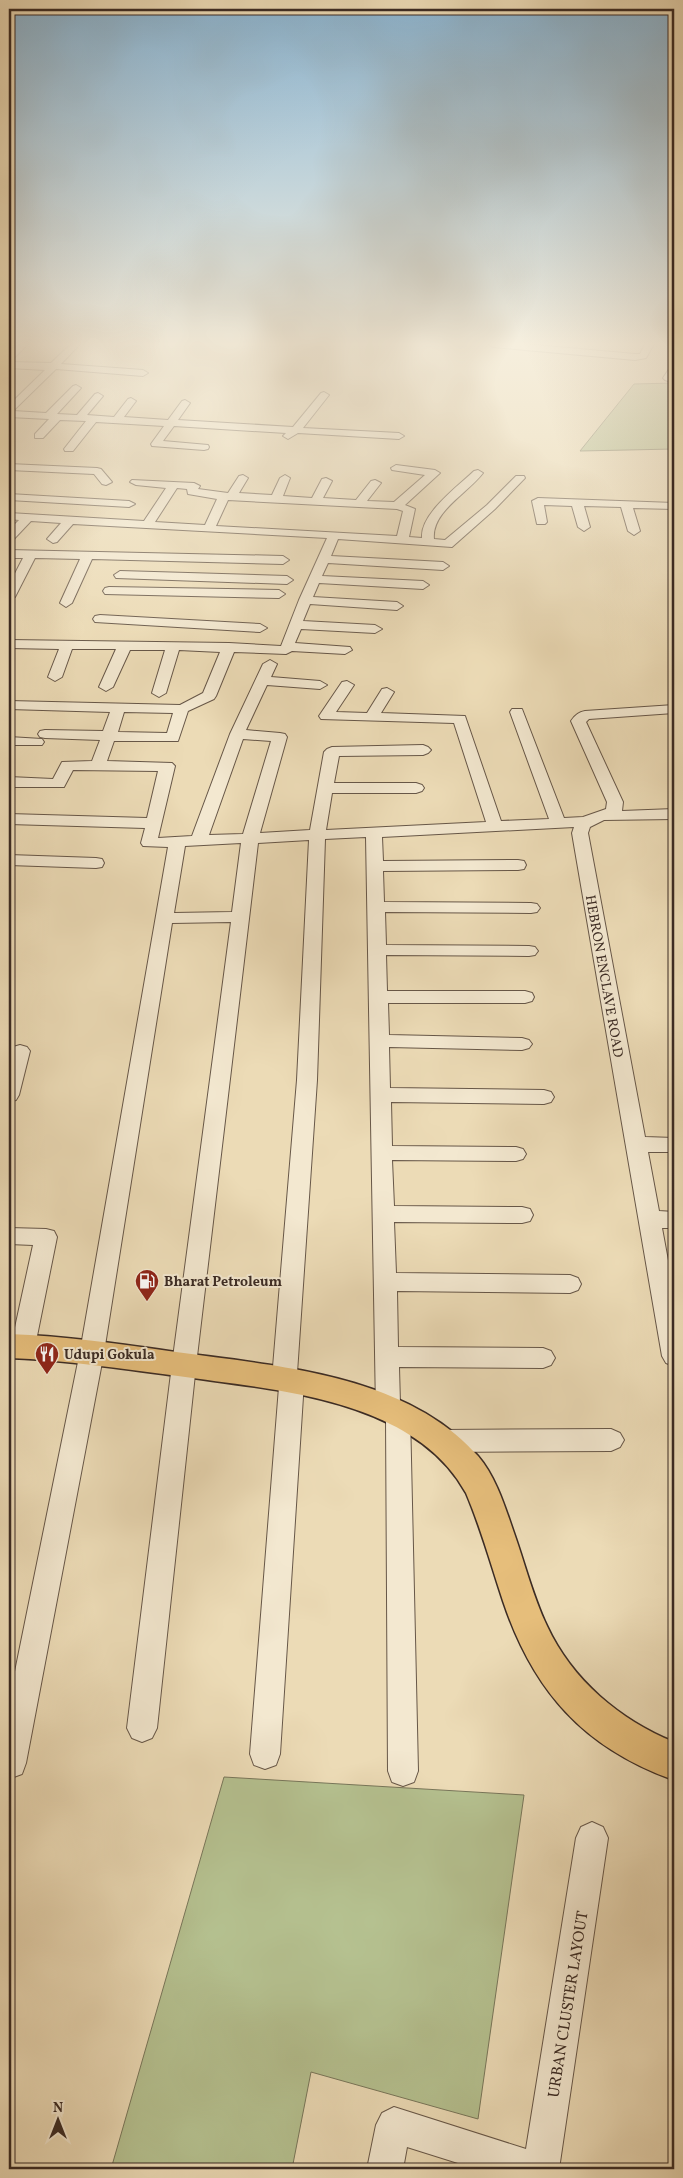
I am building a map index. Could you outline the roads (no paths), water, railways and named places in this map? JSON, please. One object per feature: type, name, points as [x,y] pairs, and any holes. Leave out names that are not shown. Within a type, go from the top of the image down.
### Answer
[{"type":"main road","points":[[16,1346],[92,1352],[288,1380],[328,1389],[393,1412],[442,1441],[458,1455],[476,1479],[530,1626],[543,1654],[567,1689],[584,1708],[605,1725],[634,1744],[674,1761]]},
{"type":"street","points":[[182,446],[204,447]]},
{"type":"street","points":[[9,467],[97,471],[106,482]]},
{"type":"street","points":[[396,468],[435,473],[397,506]]},
{"type":"street","points":[[428,542],[427,531],[432,518],[478,473]]},
{"type":"street","points":[[210,529],[227,496],[242,478]]},
{"type":"street","points":[[276,499],[285,478]]},
{"type":"street","points":[[9,516],[70,520],[112,527],[147,525],[334,535],[448,544],[520,478]]},
{"type":"street","points":[[316,501],[326,481]]},
{"type":"street","points":[[136,482],[194,486],[192,492],[257,502],[276,499],[397,506],[409,509],[402,540]]},
{"type":"street","points":[[359,504],[375,483]]},
{"type":"street","points":[[147,525],[172,487],[170,484]]},
{"type":"street","points":[[9,497],[129,504]]},
{"type":"street","points":[[541,522],[538,501],[674,506]]},
{"type":"street","points":[[577,502],[584,527]]},
{"type":"street","points":[[626,504],[634,531]]},
{"type":"street","points":[[9,537],[28,517]]},
{"type":"street","points":[[53,539],[70,520]]},
{"type":"street","points":[[9,554],[214,558],[285,554],[292,534]]},
{"type":"street","points":[[13,647],[124,645],[286,650],[305,600],[334,535]]},
{"type":"street","points":[[9,597],[31,555]]},
{"type":"street","points":[[66,603],[88,556]]},
{"type":"street","points":[[190,624],[204,578],[214,558]]},
{"type":"street","points":[[324,559],[443,566]]},
{"type":"street","points":[[120,575],[287,580]]},
{"type":"street","points":[[314,579],[423,585]]},
{"type":"street","points":[[110,595],[197,602],[276,600]]},
{"type":"street","points":[[305,600],[397,606]]},
{"type":"street","points":[[100,619],[260,628]]},
{"type":"street","points":[[296,625],[375,629]]},
{"type":"street","points":[[55,677],[68,645]]},
{"type":"street","points":[[106,687],[124,645]]},
{"type":"street","points":[[159,693],[173,646]]},
{"type":"street","points":[[9,705],[182,709],[209,696],[229,647]]},
{"type":"street","points":[[287,647],[345,650]]},
{"type":"street","points":[[199,840],[237,734],[270,664]]},
{"type":"street","points":[[264,680],[320,685]]},
{"type":"street","points":[[347,686],[326,716],[460,719],[495,826]]},
{"type":"street","points":[[371,717],[387,692]]},
{"type":"street","points":[[98,766],[119,707]]},
{"type":"street","points":[[9,742],[41,738],[108,736],[173,738],[182,709]]},
{"type":"street","points":[[606,816],[614,810],[615,802],[578,721],[579,718],[591,714],[674,709]]},
{"type":"street","points":[[517,712],[558,823]]},
{"type":"street","points":[[142,1728],[184,1365],[250,838],[280,737],[237,734]]},
{"type":"street","points":[[265,1754],[307,1080],[317,835],[332,752],[423,750]]},
{"type":"street","points":[[9,782],[59,784],[66,765],[167,766],[152,823],[149,843],[586,822],[606,816],[674,814]]},
{"type":"street","points":[[326,788],[416,788]]},
{"type":"street","points":[[9,819],[152,823]]},
{"type":"street","name":"HEBRON ENCLAVE ROAD","points":[[586,822],[582,826],[580,833],[648,1219],[671,1321],[674,1356]]},
{"type":"street","points":[[374,832],[387,1357],[393,1412],[403,1771]]},
{"type":"street","points":[[11,1763],[92,1352],[177,842]]},
{"type":"street","points":[[9,860],[96,863]]},
{"type":"street","points":[[375,866],[518,865]]},
{"type":"street","points":[[376,907],[531,908]]},
{"type":"street","points":[[164,918],[239,917]]},
{"type":"street","points":[[377,950],[530,951]]},
{"type":"street","points":[[378,997],[525,997]]},
{"type":"street","points":[[379,1041],[522,1044]]},
{"type":"street","points":[[9,1094],[20,1051]]},
{"type":"street","points":[[381,1095],[544,1097]]},
{"type":"street","points":[[635,1144],[674,1145]]},
{"type":"street","points":[[382,1153],[516,1154]]},
{"type":"street","points":[[384,1214],[522,1215]]},
{"type":"street","points":[[648,1219],[674,1220]]},
{"type":"street","points":[[9,1236],[46,1237],[16,1346]]},
{"type":"street","points":[[385,1282],[570,1284]]},
{"type":"street","points":[[387,1357],[543,1358]]},
{"type":"street","points":[[442,1441],[611,1440]]},
{"type":"street","name":"URBAN CLUSTER LAYOUT","points":[[541,2169],[592,1838]]},
{"type":"street","points":[[385,2169],[394,2125],[533,2169]]},
{"type":"place","name":"Bharat Petroleum","points":[[147,1302]]},
{"type":"place","name":"Udupi Gokula","points":[[47,1375]]}]
